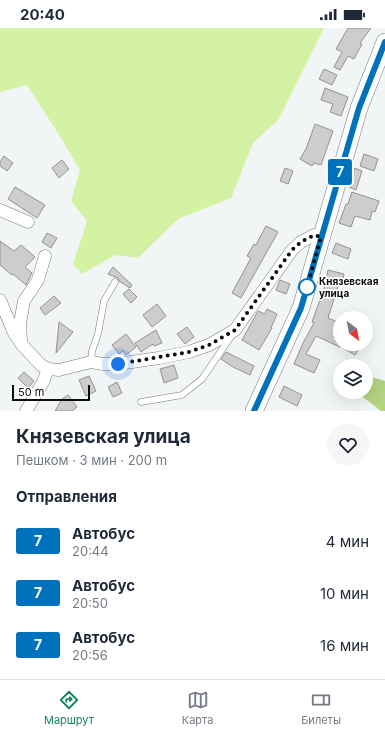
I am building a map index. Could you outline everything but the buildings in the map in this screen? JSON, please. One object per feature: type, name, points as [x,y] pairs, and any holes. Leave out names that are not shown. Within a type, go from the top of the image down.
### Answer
[{"type":"street","points":[[254,411],[301,308],[359,108],[385,42]]},
{"type":"street","points":[[0,210],[28,222]]},
{"type":"street","points":[[0,300],[14,333],[22,345],[41,365],[48,369],[58,370],[91,362],[118,364],[189,352],[209,345],[235,330],[292,250],[301,242],[314,235],[321,237]]},
{"type":"street","points":[[22,345],[20,323],[24,301],[38,280],[45,256]]},
{"type":"street","points":[[26,411],[43,382],[48,369]]},
{"type":"lane","points":[[91,362],[92,351],[98,334],[104,301],[114,282]]},
{"type":"lane","points":[[141,402],[182,395],[202,378],[235,330]]},
{"type":"green space","points":[[0,28],[324,28],[279,119],[253,143],[231,198],[178,219],[138,258],[115,255],[82,274],[73,264],[87,221],[71,201],[80,170],[27,85],[0,92]]},
{"type":"green space","points":[[373,377],[385,381],[385,411],[380,410],[365,399],[373,399]]},
{"type":"bus line","name":"7","points":[[254,411],[301,308],[359,108],[385,42]]},
{"type":"place","name":"Князевская улица","points":[[307,287]]},
{"type":"route","points":[[118,364],[189,352],[209,345],[235,330],[292,250],[301,242],[314,235],[321,237],[307,287]]}]
